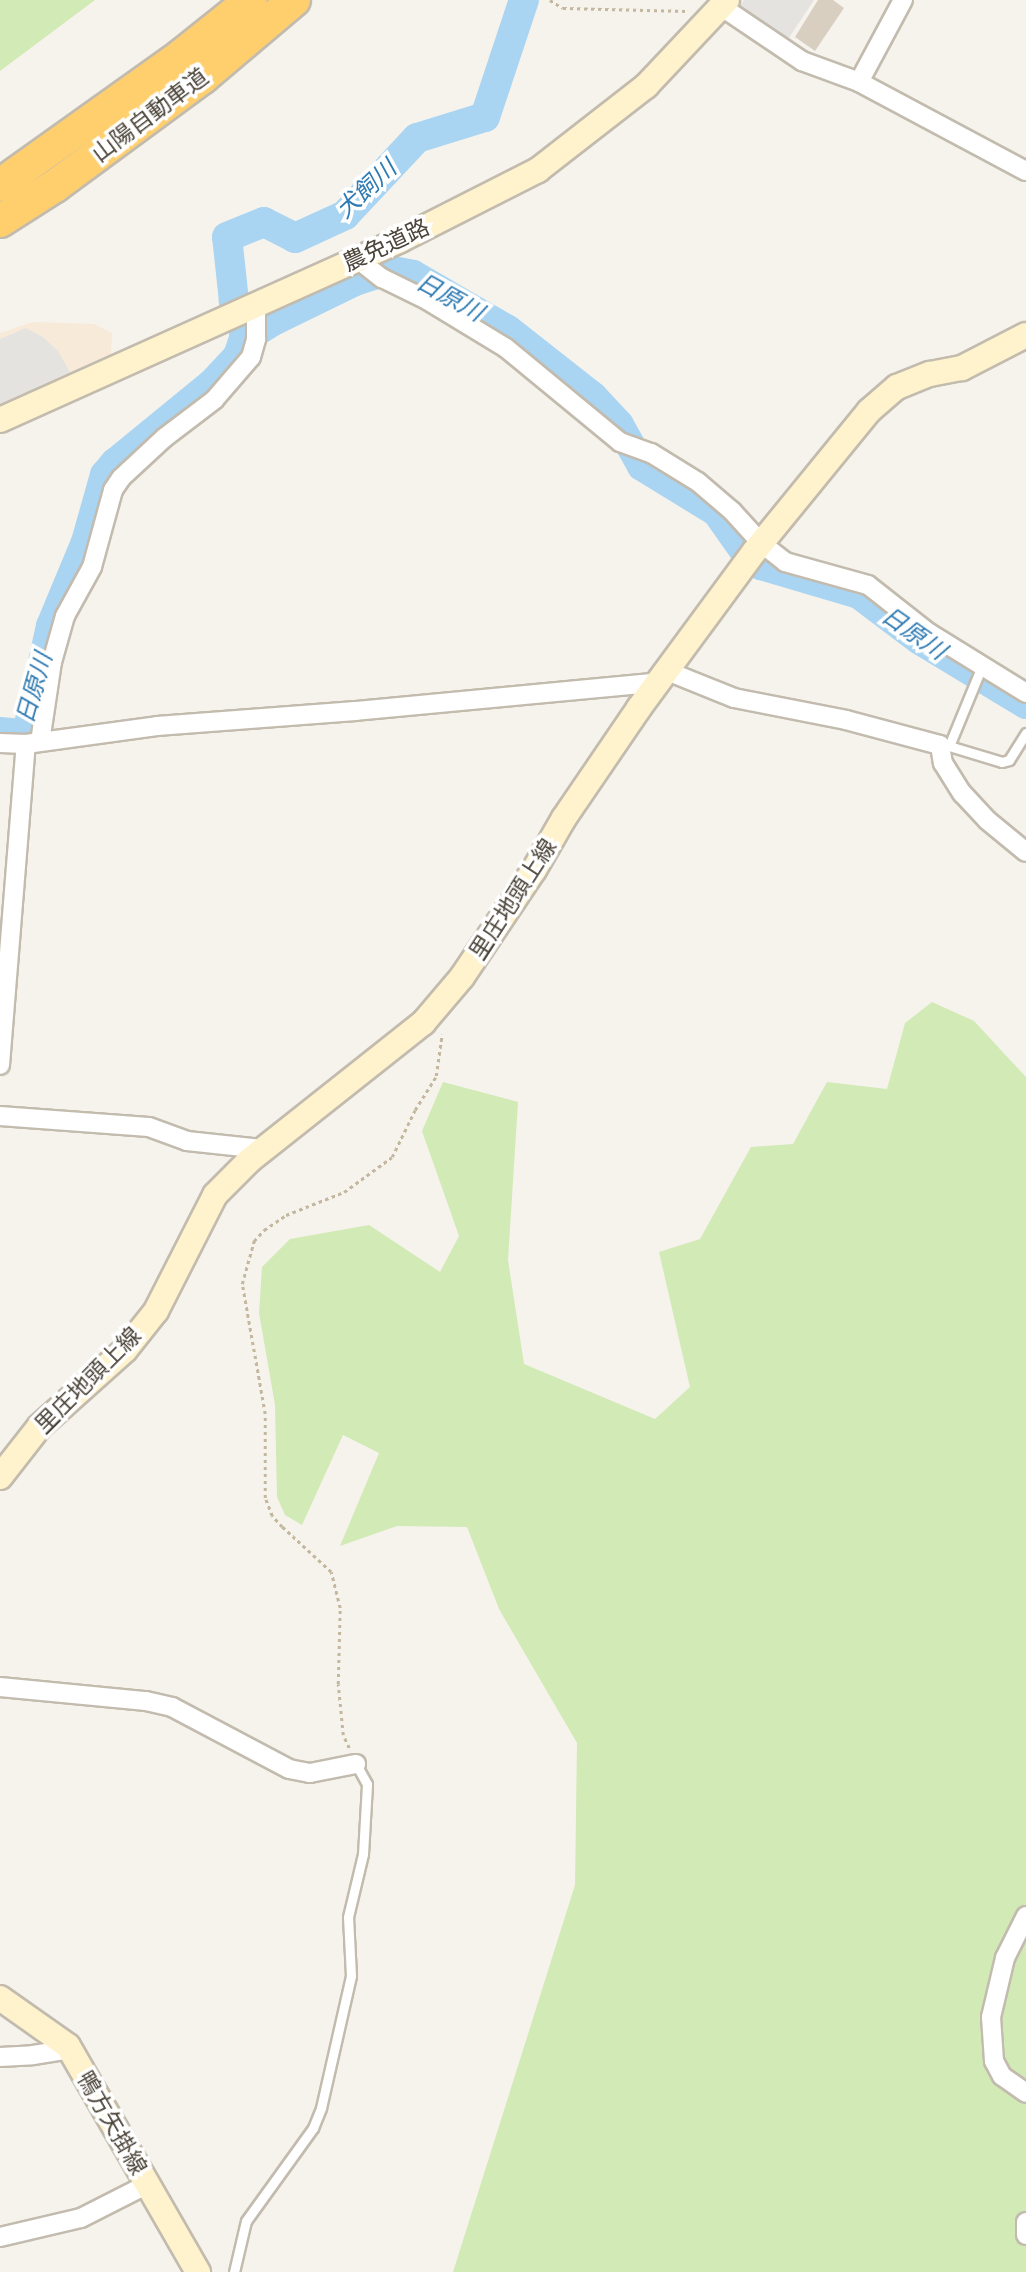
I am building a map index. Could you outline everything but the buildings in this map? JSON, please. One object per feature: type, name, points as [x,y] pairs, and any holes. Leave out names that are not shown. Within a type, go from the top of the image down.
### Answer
[{"type":"highway","name":"山陽自動車道","points":[[0,185],[182,55],[251,0]]},
{"type":"highway","name":"山陽自動車道","points":[[0,221],[55,186],[202,77],[294,0]]},
{"type":"main road","name":"農免道路","points":[[0,420],[361,263],[400,240],[538,170],[646,86],[722,7]]},
{"type":"main road","name":"里庄地頭上線","points":[[0,1477],[39,1427],[125,1350],[156,1311],[215,1195],[262,1149],[423,1023],[462,977],[521,890],[564,818],[663,676],[754,553],[869,411],[897,387],[930,373],[962,368],[1026,335]]},
{"type":"main road","name":"鴨方矢掛線","points":[[0,1998],[68,2046],[198,2272]]},
{"type":"street","points":[[859,82],[902,0]]},
{"type":"street","points":[[722,7],[803,61],[859,82],[1026,172]]},
{"type":"street","points":[[361,263],[382,278],[427,300],[497,342],[621,442],[639,448],[698,482],[732,511],[754,553],[868,585],[929,633],[980,668],[1026,693]]},
{"type":"street","points":[[0,1065],[33,743],[65,616],[92,567],[113,490],[121,478],[164,438],[214,400],[251,357],[256,339],[248,312]]},
{"type":"street","points":[[0,743],[33,743],[157,726],[355,712],[663,676],[734,698],[846,720],[945,745],[943,763],[962,793],[988,820],[1026,852]]},
{"type":"street","points":[[0,1116],[149,1127],[187,1141],[262,1149]]},
{"type":"street","points":[[0,1687],[172,1707],[289,1769],[310,1773],[356,1764]]},
{"type":"street","points":[[1026,1916],[1005,1958],[991,2026],[994,2061],[1002,2076],[1026,2092]]},
{"type":"street","points":[[0,2057],[33,2055],[63,2050],[68,2046]]},
{"type":"street","points":[[0,2237],[81,2218],[148,2184]]},
{"type":"street","points":[[1026,2222],[1026,2235]]},
{"type":"lane","points":[[980,668],[945,745],[1002,762],[1009,760],[1026,733]]},
{"type":"lane","points":[[234,2272],[246,2221],[313,2127],[321,2108],[351,1976],[348,1917],[363,1854],[367,1784],[356,1764]]},
{"type":"path","points":[[550,0],[563,8],[722,7]]},
{"type":"path","points":[[356,1764],[343,1735],[338,1684],[340,1608],[331,1572],[272,1516],[265,1498],[265,1414],[242,1284],[254,1241],[264,1230],[286,1215],[344,1192],[393,1157],[415,1110],[436,1076],[444,1029]]},
{"type":"shaded area","points":[[744,0],[814,0],[785,44],[739,13],[739,7]]},
{"type":"shaded area","points":[[33,322],[94,324],[112,333],[111,357],[0,408],[0,333]]},
{"type":"shaded area","points":[[26,328],[43,337],[58,351],[70,372],[0,404],[0,339]]},
{"type":"green space","points":[[0,0],[95,0],[0,71]]},
{"type":"green space","points":[[932,1002],[974,1021],[1026,1077],[1026,2272],[453,2272],[575,1885],[577,1743],[499,1609],[467,1527],[397,1526],[340,1546],[379,1453],[343,1435],[302,1525],[285,1515],[277,1497],[275,1405],[259,1313],[262,1267],[290,1239],[369,1225],[440,1272],[459,1236],[422,1131],[443,1082],[518,1102],[508,1260],[524,1364],[655,1419],[690,1387],[659,1252],[700,1239],[751,1147],[793,1144],[827,1082],[887,1089],[905,1023]]},
{"type":"waterway","name":"犬飼川","points":[[244,337],[245,323],[234,301],[227,237],[264,222],[295,238],[345,215],[417,138],[485,117],[524,0]]},
{"type":"waterway","name":"日原川","points":[[0,732],[22,734],[28,729],[51,626],[86,542],[105,475],[115,463],[212,384],[238,356],[244,339],[275,320],[355,281],[388,270],[413,275],[508,330],[593,397],[619,425],[642,466],[717,512],[750,559],[761,565],[859,594],[920,640],[1026,704]]}]
